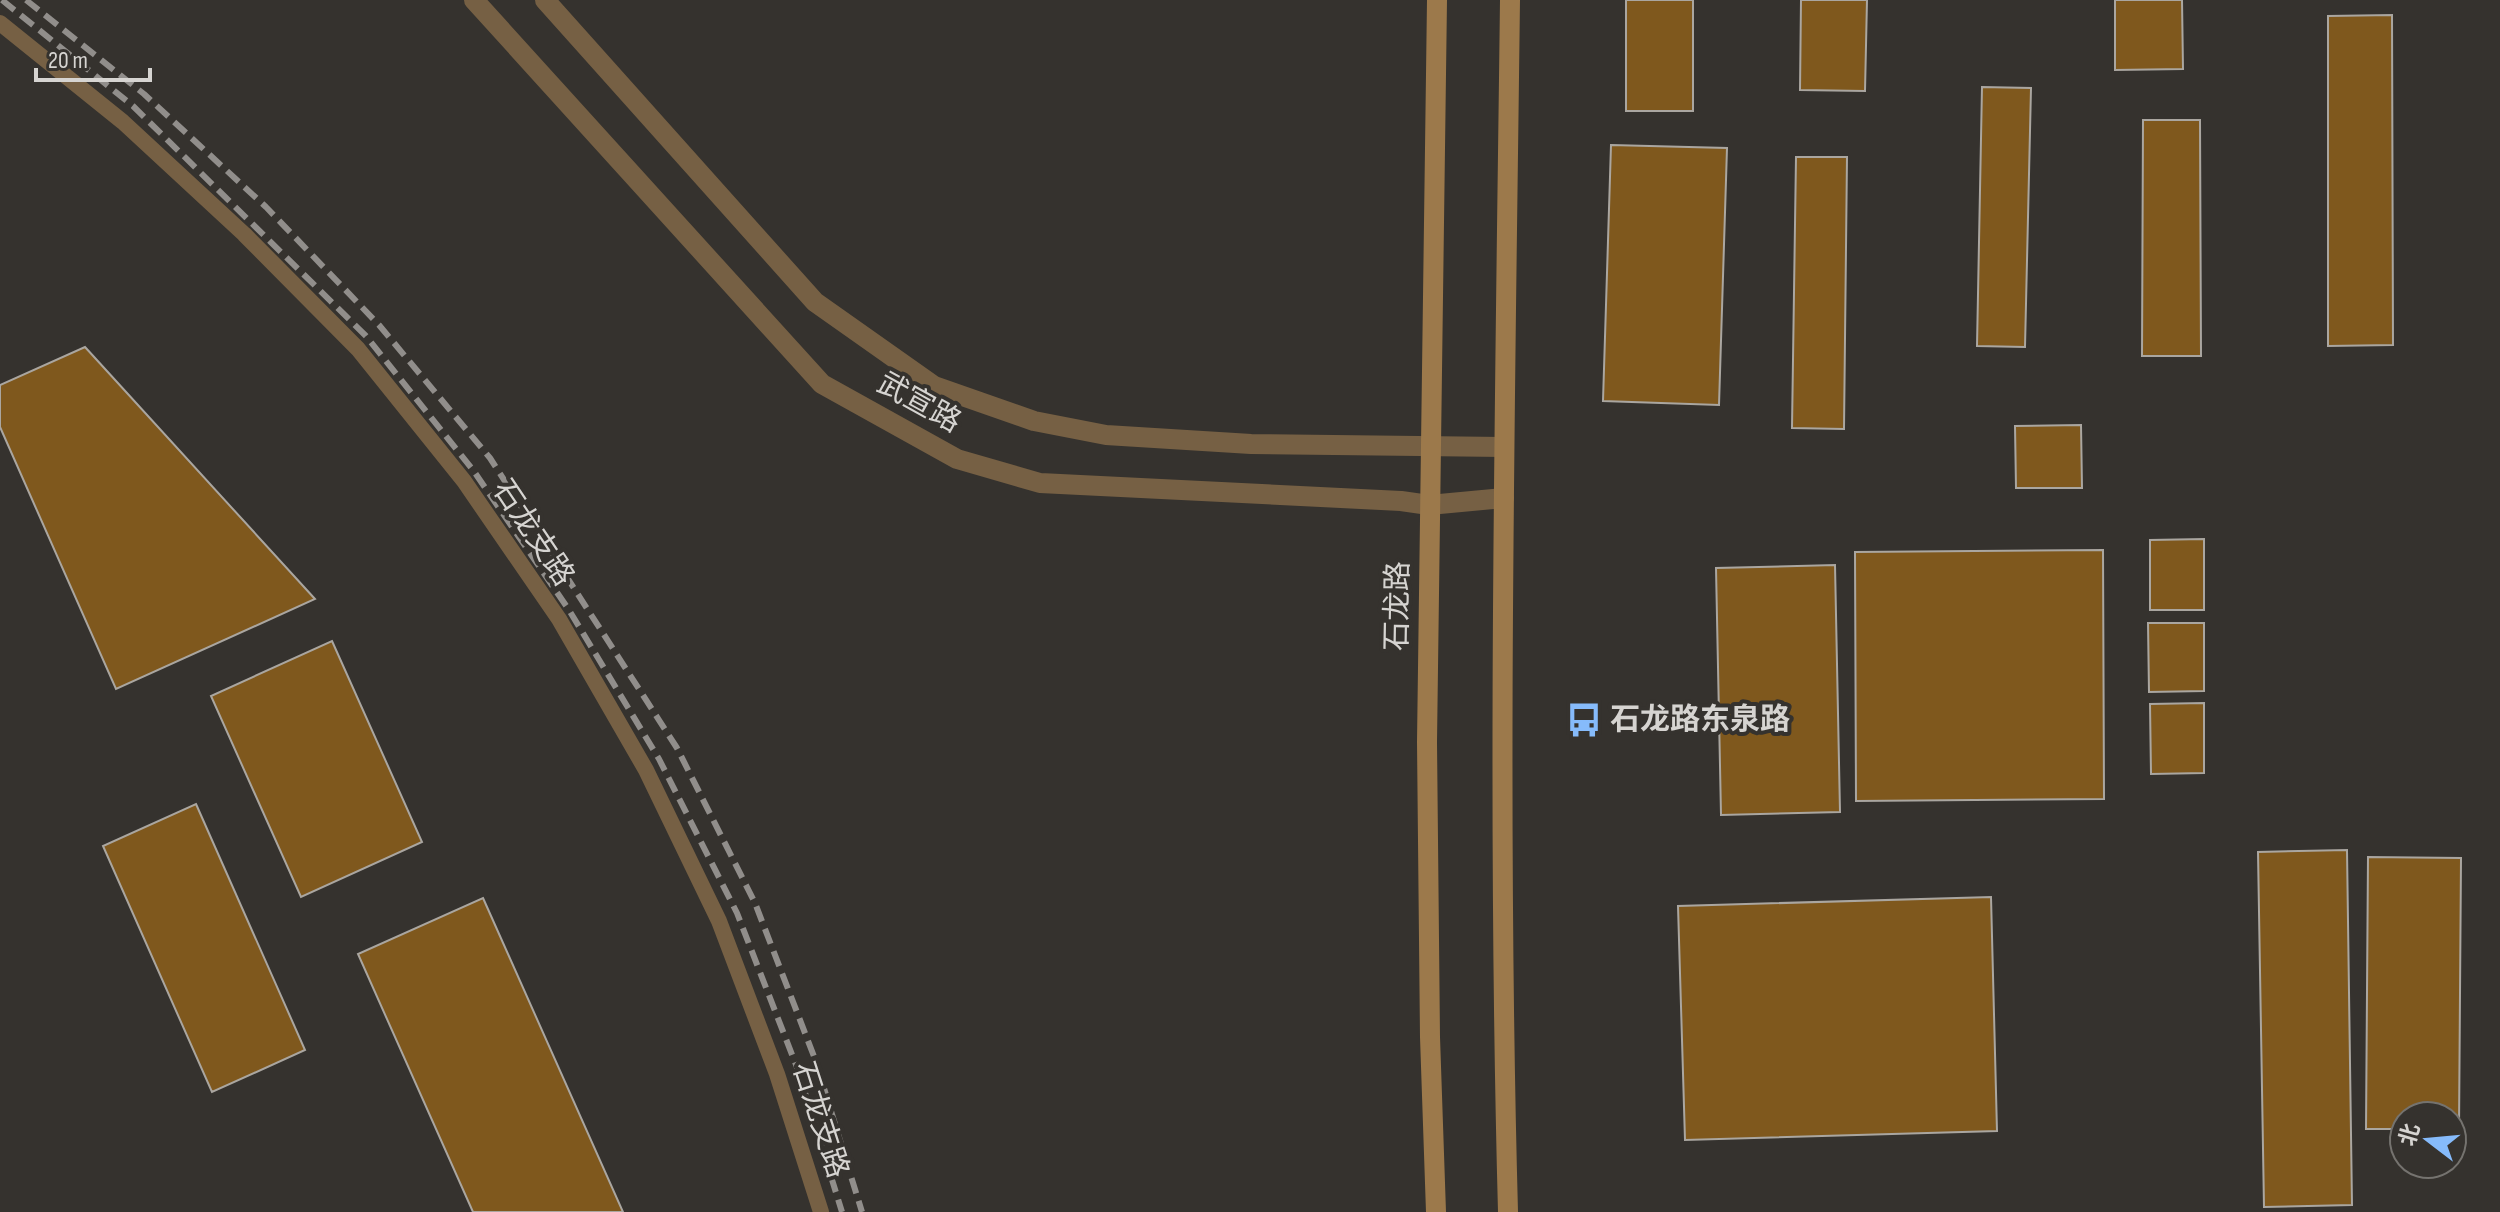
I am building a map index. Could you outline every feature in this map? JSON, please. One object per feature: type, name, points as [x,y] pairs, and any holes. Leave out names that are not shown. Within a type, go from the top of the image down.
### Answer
[{"type":"main road","name":"石龙路","points":[[1436,1212],[1427,742],[1437,0]]},
{"type":"main road","points":[[1508,1212],[1501,733],[1510,0]]},
{"type":"street","name":"武宣路","points":[[474,0],[822,384],[957,459],[1040,483],[1401,501],[1429,505],[1504,498]]},
{"type":"street","points":[[545,0],[815,302],[934,386],[1034,421],[1106,435],[1251,444],[1504,447]]},
{"type":"lane","name":"石龙支路","points":[[0,23],[123,122],[244,234],[358,349],[464,481],[559,619],[653,784],[719,921],[777,1074],[821,1212]]},
{"type":"building","points":[[1626,0],[1693,0],[1693,111],[1626,111]]},
{"type":"building","points":[[1801,0],[1867,0],[1865,91],[1800,90]]},
{"type":"building","points":[[2115,0],[2182,0],[2183,69],[2115,70]]},
{"type":"building","points":[[2392,15],[2393,345],[2328,346],[2328,16]]},
{"type":"building","points":[[1982,87],[2031,88],[2025,347],[1977,346]]},
{"type":"building","points":[[2143,120],[2200,120],[2201,356],[2142,356]]},
{"type":"building","points":[[1611,145],[1727,148],[1719,405],[1603,401]]},
{"type":"building","points":[[1796,157],[1847,157],[1844,429],[1792,428]]},
{"type":"building","points":[[85,347],[315,599],[116,689],[0,427],[0,385]]},
{"type":"building","points":[[2081,425],[2082,488],[2016,488],[2015,426]]},
{"type":"building","points":[[2204,539],[2204,610],[2150,610],[2150,540]]},
{"type":"building","points":[[2103,550],[2104,799],[1856,801],[1855,552]]},
{"type":"building","points":[[1835,565],[1840,812],[1721,815],[1716,568]]},
{"type":"building","points":[[2148,623],[2204,623],[2204,691],[2149,692]]},
{"type":"building","points":[[332,641],[422,842],[301,897],[211,696]]},
{"type":"building","points":[[2204,703],[2204,773],[2151,774],[2150,704]]},
{"type":"building","points":[[196,804],[305,1050],[212,1092],[103,846]]},
{"type":"building","points":[[2347,850],[2352,1205],[2264,1207],[2258,852]]},
{"type":"building","points":[[2368,857],[2461,858],[2459,1100],[2388,1100],[2388,1129],[2366,1129]]},
{"type":"building","points":[[1991,897],[1997,1131],[1685,1140],[1678,906]]},
{"type":"building","points":[[483,898],[623,1212],[473,1212],[358,954]]},
{"type":"railway","points":[[2,0],[133,106],[366,336],[473,470],[569,610],[659,759],[737,913],[798,1070],[842,1212]]},
{"type":"railway","points":[[26,0],[144,94],[266,207],[379,325],[490,458],[677,748],[755,903],[815,1059],[862,1212]]},
{"type":"place","name":"石龙路东泉路","points":[[1584,720]]}]
